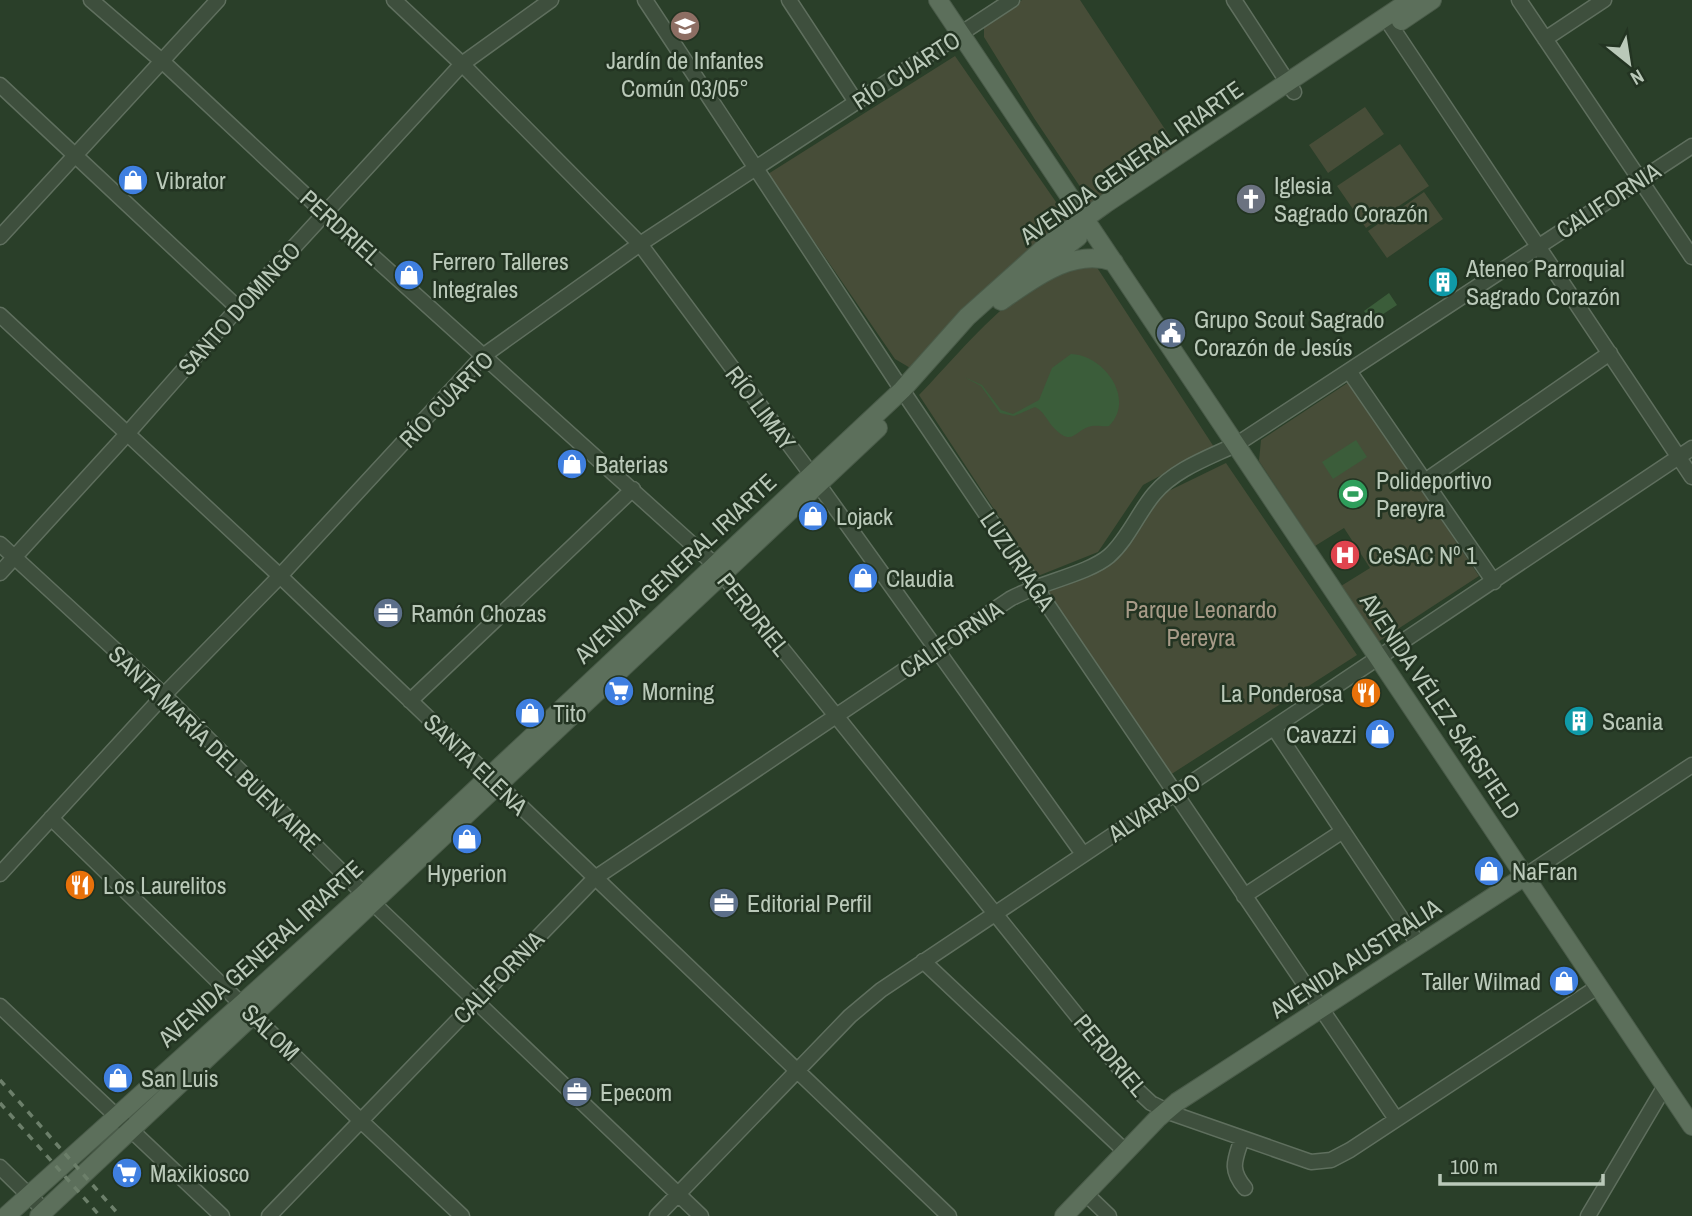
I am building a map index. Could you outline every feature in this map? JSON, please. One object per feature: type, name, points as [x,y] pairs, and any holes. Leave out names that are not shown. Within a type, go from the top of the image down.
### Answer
[{"type":"main road","name":"AVENIDA VÉLEZ SÁRSFIELD","points":[[938,0],[1692,1126]]},
{"type":"main road","name":"AVENIDA GENERAL IRIARTE","points":[[1388,22],[1411,0]]},
{"type":"main road","name":"AVENIDA GENERAL IRIARTE","points":[[905,394],[980,305],[1045,247],[1088,223],[1388,22],[1432,0]]},
{"type":"main road","name":"AVENIDA GENERAL IRIARTE","points":[[42,1213],[247,1009],[815,480],[1001,301],[1088,223]]},
{"type":"main road","points":[[1001,301],[1043,274],[1075,260],[1092,257],[1114,262]]},
{"type":"main road","name":"AVENIDA AUSTRALIA","points":[[1064,1216],[1166,1111],[1525,876]]},
{"type":"main road","name":"AVENIDA GENERAL IRIARTE","points":[[11,1214],[115,1116],[247,1009]]},
{"type":"street","name":"PERDRIEL","points":[[91,0],[163,62],[325,213],[719,569],[1146,1099],[1166,1111],[1311,1162],[1331,1160],[1396,1119]]},
{"type":"street","points":[[0,237],[218,0]]},
{"type":"street","name":"RÍO LIMAY","points":[[394,0],[462,64],[640,244],[815,480],[1083,854]]},
{"type":"street","name":"SANTO DOMINGO","points":[[0,573],[462,64],[551,0]]},
{"type":"street","name":"LUZURIAGA","points":[[645,0],[905,394],[1396,1119]]},
{"type":"street","points":[[789,0],[856,102]]},
{"type":"street","name":"RÍO CUARTO","points":[[0,874],[164,695],[280,576],[483,356],[640,244],[1012,0]]},
{"type":"street","points":[[1234,0],[1291,87]]},
{"type":"street","points":[[1519,0],[1692,257]]},
{"type":"street","points":[[1545,39],[1604,0]]},
{"type":"street","points":[[1388,22],[1692,477]]},
{"type":"street","points":[[0,85],[238,308]]},
{"type":"street","name":"CALIFORNIA","points":[[269,1216],[595,878],[1010,599],[1107,558],[1155,493],[1168,480],[1237,444],[1692,146]]},
{"type":"street","name":"SANTA ELENA","points":[[0,315],[280,576],[949,1216]]},
{"type":"street","points":[[1425,481],[1610,354]]},
{"type":"street","points":[[1349,372],[1494,582]]},
{"type":"street","name":"ALVARADO","points":[[657,1216],[855,1011],[923,961],[1380,659],[1692,448]]},
{"type":"street","points":[[410,701],[633,489]]},
{"type":"street","name":"SANTA MARÍA DEL BUEN AIRE","points":[[0,544],[164,695],[368,898],[701,1216]]},
{"type":"street","points":[[1274,728],[1419,945]]},
{"type":"street","name":"AVENIDA AUSTRALIA","points":[[1525,876],[1692,765]]},
{"type":"street","name":"SALOM","points":[[51,818],[462,1216]]},
{"type":"street","points":[[1244,895],[1343,831]]},
{"type":"street","points":[[923,961],[1126,1152]]},
{"type":"street","points":[[1396,1119],[1599,986]]},
{"type":"street","points":[[0,1006],[222,1216]]},
{"type":"street","points":[[1588,1216],[1665,1086]]},
{"type":"street","points":[[1241,1138],[1234,1166],[1237,1178],[1245,1188]]},
{"type":"street","points":[[0,1167],[29,1195],[42,1213]]},
{"type":"street","points":[[1086,1194],[1109,1216]]},
{"type":"green space","points":[[1022,0],[1080,0],[1178,149],[1093,206],[984,37],[984,26]]},
{"type":"green space","points":[[955,56],[1065,215],[1066,226],[983,291],[957,315],[912,369],[895,359],[768,174]]},
{"type":"green space","points":[[1365,107],[1384,134],[1328,173],[1309,145]]},
{"type":"green space","points":[[1400,144],[1429,186],[1366,228],[1337,186]]},
{"type":"green space","points":[[1424,192],[1443,219],[1387,258],[1368,231]]},
{"type":"green space","name":"Parque Leonardo Pereyra","points":[[1096,266],[1214,447],[1143,485],[1098,552],[1038,576],[919,395],[988,322],[1027,289],[1069,268]]},
{"type":"green space","name":"Polideportivo Pereyra","points":[[1349,382],[1479,576],[1378,642],[1341,586],[1370,568],[1344,528],[1315,546],[1259,461],[1261,440]]},
{"type":"green space","name":"Parque Leonardo Pereyra","points":[[1226,463],[1357,655],[1170,775],[1044,590],[1106,566],[1154,498]]},
{"type":"shaded area","points":[[1389,293],[1397,305],[1371,322],[1364,311]]},
{"type":"shaded area","points":[[1071,354],[1095,362],[1112,380],[1118,392],[1119,404],[1109,426],[1092,426],[1074,436],[1066,437],[1035,407],[1014,416],[1000,413],[981,386],[964,377],[982,385],[1001,410],[1013,414],[1039,400],[1052,368]]},
{"type":"shaded area","points":[[1356,440],[1367,457],[1333,479],[1322,462]]},
{"type":"railway","points":[[0,1080],[120,1216]]},
{"type":"railway","points":[[0,1103],[100,1216]]},
{"type":"place","name":"Jardín de Infantes Común 03/05°","points":[[685,26]]},
{"type":"place","name":"Vibrator","points":[[133,180]]},
{"type":"place","name":"Iglesia Sagrado Corazón","points":[[1251,199]]},
{"type":"place","name":"Ferrero Talleres Integrales","points":[[409,275]]},
{"type":"place","name":"Ateneo Parroquial Sagrado Corazón","points":[[1443,282]]},
{"type":"place","name":"Grupo Scout Sagrado Corazón de Jesús","points":[[1171,333]]},
{"type":"place","name":"Baterias","points":[[572,464]]},
{"type":"place","name":"Polideportivo Pereyra","points":[[1353,494]]},
{"type":"place","name":"Lojack","points":[[813,516]]},
{"type":"place","name":"CeSAC Nº 1","points":[[1345,555]]},
{"type":"place","name":"Claudia","points":[[863,578]]},
{"type":"place","name":"Ramón Chozas","points":[[388,613]]},
{"type":"place","name":"Morning","points":[[619,691]]},
{"type":"place","name":"La Ponderosa","points":[[1366,693]]},
{"type":"place","name":"Tito","points":[[530,713]]},
{"type":"place","name":"Scania","points":[[1579,721]]},
{"type":"place","name":"Cavazzi","points":[[1380,734]]},
{"type":"place","name":"Hyperion","points":[[467,839]]},
{"type":"place","name":"NaFran","points":[[1489,871]]},
{"type":"place","name":"Los Laurelitos","points":[[80,885]]},
{"type":"place","name":"Editorial Perfil","points":[[724,903]]},
{"type":"place","name":"Taller Wilmad","points":[[1564,981]]},
{"type":"place","name":"San Luis","points":[[118,1078]]},
{"type":"place","name":"Epecom","points":[[577,1092]]},
{"type":"place","name":"Maxikiosco","points":[[127,1173]]}]
